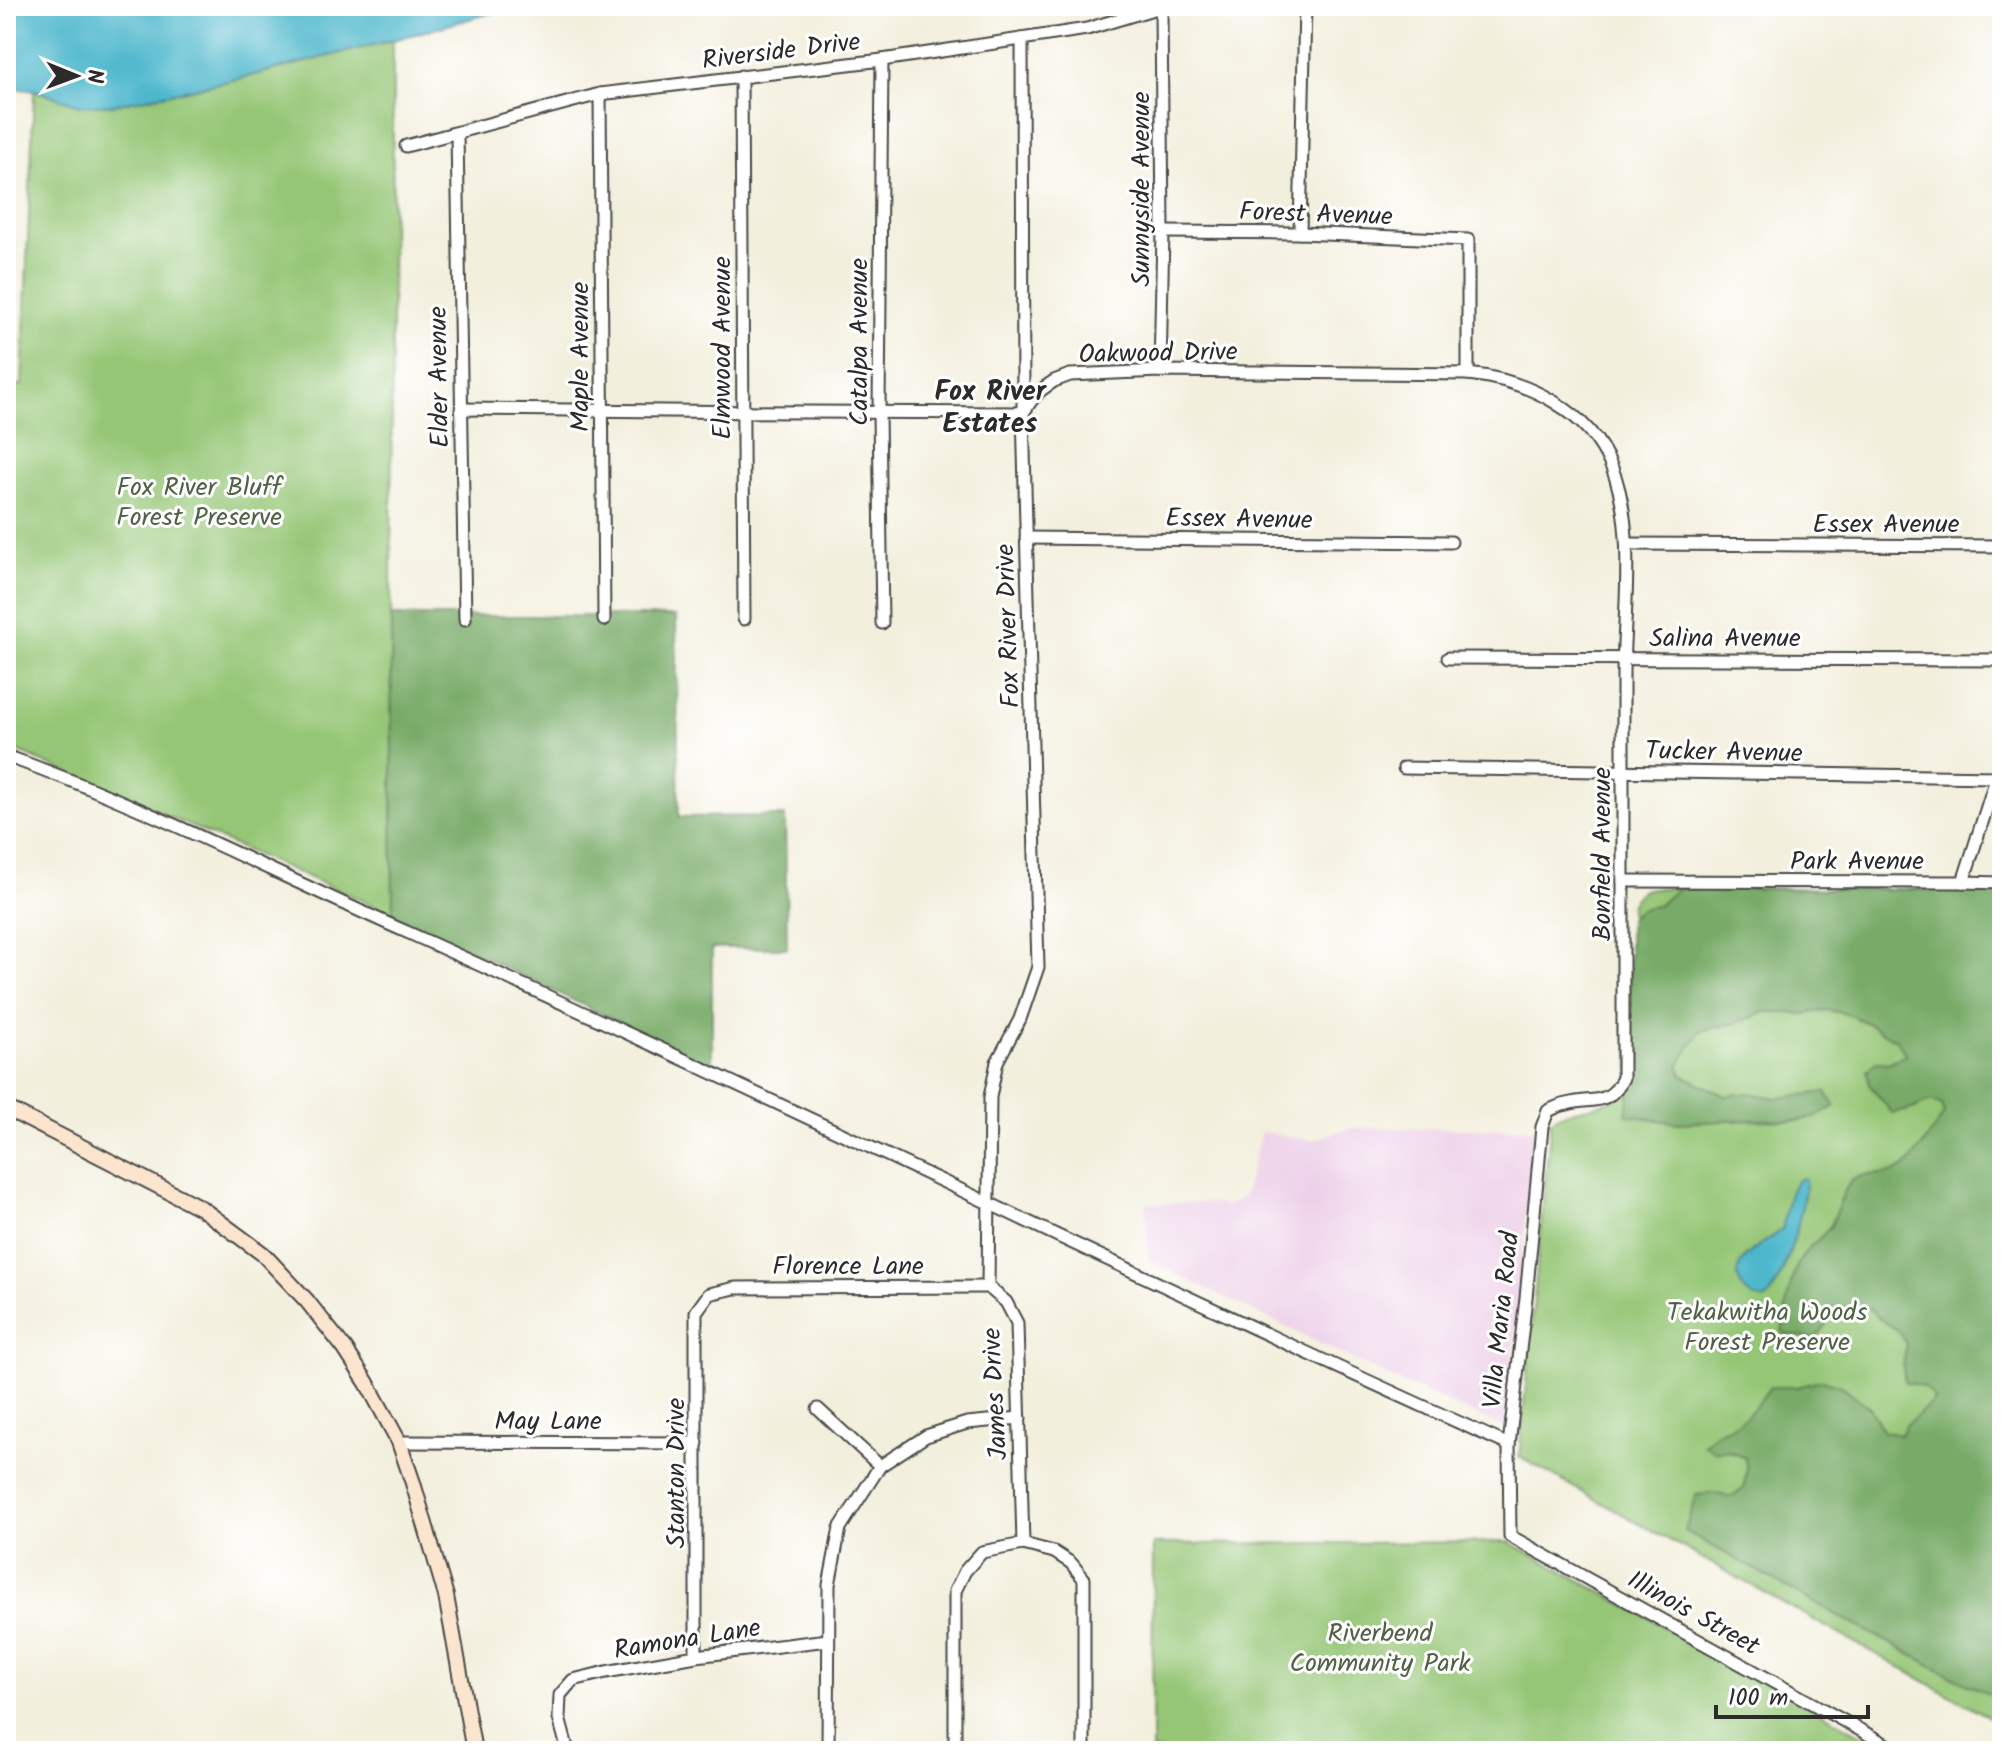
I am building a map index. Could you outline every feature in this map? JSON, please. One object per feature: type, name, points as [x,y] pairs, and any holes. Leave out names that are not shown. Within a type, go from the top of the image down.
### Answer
[{"type":"main road","points":[[6,1108],[201,1208],[263,1254],[307,1301],[345,1349],[399,1442],[427,1528],[446,1596],[474,1751]]},
{"type":"street","name":"Riverside Drive","points":[[406,146],[600,94],[882,60],[1087,29],[1162,6]]},
{"type":"street","name":"Sunnyside Avenue","points":[[1160,371],[1162,6]]},
{"type":"street","points":[[1300,233],[1305,10],[1316,6]]},
{"type":"street","name":"Fox River Drive","points":[[989,1203],[990,1097],[997,1062],[1020,1019],[1038,967],[1023,413],[1022,39]]},
{"type":"street","name":"Catalpa Avenue","points":[[882,60],[879,412],[882,623]]},
{"type":"street","name":"Elmwood Avenue","points":[[741,76],[744,619]]},
{"type":"street","name":"Maple Avenue","points":[[600,94],[604,620]]},
{"type":"street","name":"Elder Avenue","points":[[457,134],[465,619]]},
{"type":"street","name":"Forest Avenue","points":[[1163,232],[1300,233],[1468,240],[1468,374]]},
{"type":"street","name":"Oakwood Drive","points":[[1023,413],[1041,390],[1070,375],[1160,371],[1468,374],[1494,377],[1527,388],[1558,404],[1586,428],[1605,453],[1612,469],[1623,508],[1627,544]]},
{"type":"street","points":[[461,409],[1023,413]]},
{"type":"street","name":"Essex Avenue","points":[[1026,538],[1451,542]]},
{"type":"street","name":"Essex Avenue","points":[[1627,544],[2002,546]]},
{"type":"street","name":"Bonfield Avenue","points":[[1548,1111],[1568,1103],[1607,1097],[1617,1090],[1623,1078],[1623,658],[1627,544]]},
{"type":"street","name":"Salina Avenue","points":[[1448,658],[2002,660]]},
{"type":"street","points":[[6,756],[48,771],[273,869],[1142,1277],[1509,1445]]},
{"type":"street","points":[[1963,882],[2002,760]]},
{"type":"street","name":"Tucker Avenue","points":[[1404,768],[1996,777]]},
{"type":"street","name":"Park Avenue","points":[[1623,881],[2002,883]]},
{"type":"street","name":"Villa Maria Road","points":[[1510,1536],[1509,1445],[1542,1127],[1548,1111]]},
{"type":"street","points":[[988,1287],[989,1203]]},
{"type":"street","name":"Florence Lane","points":[[709,1294],[735,1288],[988,1287]]},
{"type":"street","name":"James Drive","points":[[988,1287],[1006,1302],[1017,1323],[1023,1544]]},
{"type":"street","name":"Stanton Drive","points":[[696,1656],[696,1312],[709,1294]]},
{"type":"street","points":[[818,1409],[880,1466]]},
{"type":"street","points":[[828,1751],[829,1585],[840,1528],[880,1466],[926,1436],[967,1423],[1020,1418]]},
{"type":"street","name":"May Lane","points":[[399,1442],[697,1443]]},
{"type":"street","name":"Illinois Street","points":[[1510,1536],[1898,1751]]},
{"type":"street","points":[[955,1751],[955,1591],[965,1571],[982,1552],[1023,1544],[1054,1552],[1071,1563],[1084,1579],[1084,1751]]},
{"type":"street","name":"Ramona Lane","points":[[568,1751],[559,1718],[560,1695],[573,1680],[696,1656],[828,1640]]},
{"type":"shaded area","points":[[1350,1128],[1534,1129],[1506,1428],[1400,1382],[1148,1260],[1146,1204],[1208,1202],[1227,1206],[1244,1196],[1261,1132],[1313,1140]]},
{"type":"green space","name":"Fox River Bluff Forest Preserve","points":[[393,40],[393,914],[6,746],[6,385],[22,385],[34,90],[80,105],[113,105],[233,80]]},
{"type":"green space","points":[[391,616],[676,616],[679,817],[785,816],[787,948],[712,948],[712,1067],[393,914]]},
{"type":"green space","name":"Tekakwitha Woods Forest Preserve","points":[[1652,888],[2002,889],[2002,1724],[1519,1457],[1551,1121],[1573,1110],[1616,1098],[1630,1078],[1630,907],[1638,894]]},
{"type":"green space","points":[[1678,888],[2002,890],[2002,1698],[1969,1685],[1685,1531],[1696,1495],[1716,1493],[1729,1497],[1743,1490],[1747,1470],[1745,1458],[1729,1451],[1715,1451],[1704,1444],[1743,1419],[1770,1387],[1797,1387],[1823,1380],[1842,1386],[1870,1408],[1884,1432],[1901,1435],[1905,1426],[1934,1400],[1922,1387],[1905,1383],[1906,1343],[1899,1331],[1870,1309],[1831,1309],[1824,1328],[1815,1339],[1782,1333],[1796,1269],[1807,1250],[1830,1227],[1847,1187],[1862,1176],[1890,1173],[1903,1168],[1919,1151],[1944,1114],[1943,1106],[1931,1102],[1892,1113],[1869,1084],[1867,1070],[1876,1062],[1888,1063],[1906,1055],[1896,1040],[1865,1022],[1828,1010],[1803,1014],[1765,1012],[1743,1021],[1700,1031],[1679,1066],[1682,1075],[1726,1096],[1748,1093],[1776,1098],[1826,1092],[1835,1106],[1817,1116],[1799,1121],[1677,1123],[1626,1115],[1630,1078],[1629,918],[1641,909],[1659,905]]},
{"type":"green space","name":"Riverbend Community Park","points":[[1509,1542],[1890,1751],[1152,1751],[1153,1544]]},
{"type":"water","points":[[6,6],[517,6],[233,80],[113,105],[80,105],[34,90],[6,88]]},
{"type":"water","points":[[1801,1178],[1805,1179],[1802,1206],[1780,1277],[1766,1299],[1753,1297],[1743,1288],[1738,1269],[1749,1253],[1782,1229],[1792,1188]]},
{"type":"district","name":"Fox River Estates","points":[[990,406]]}]
